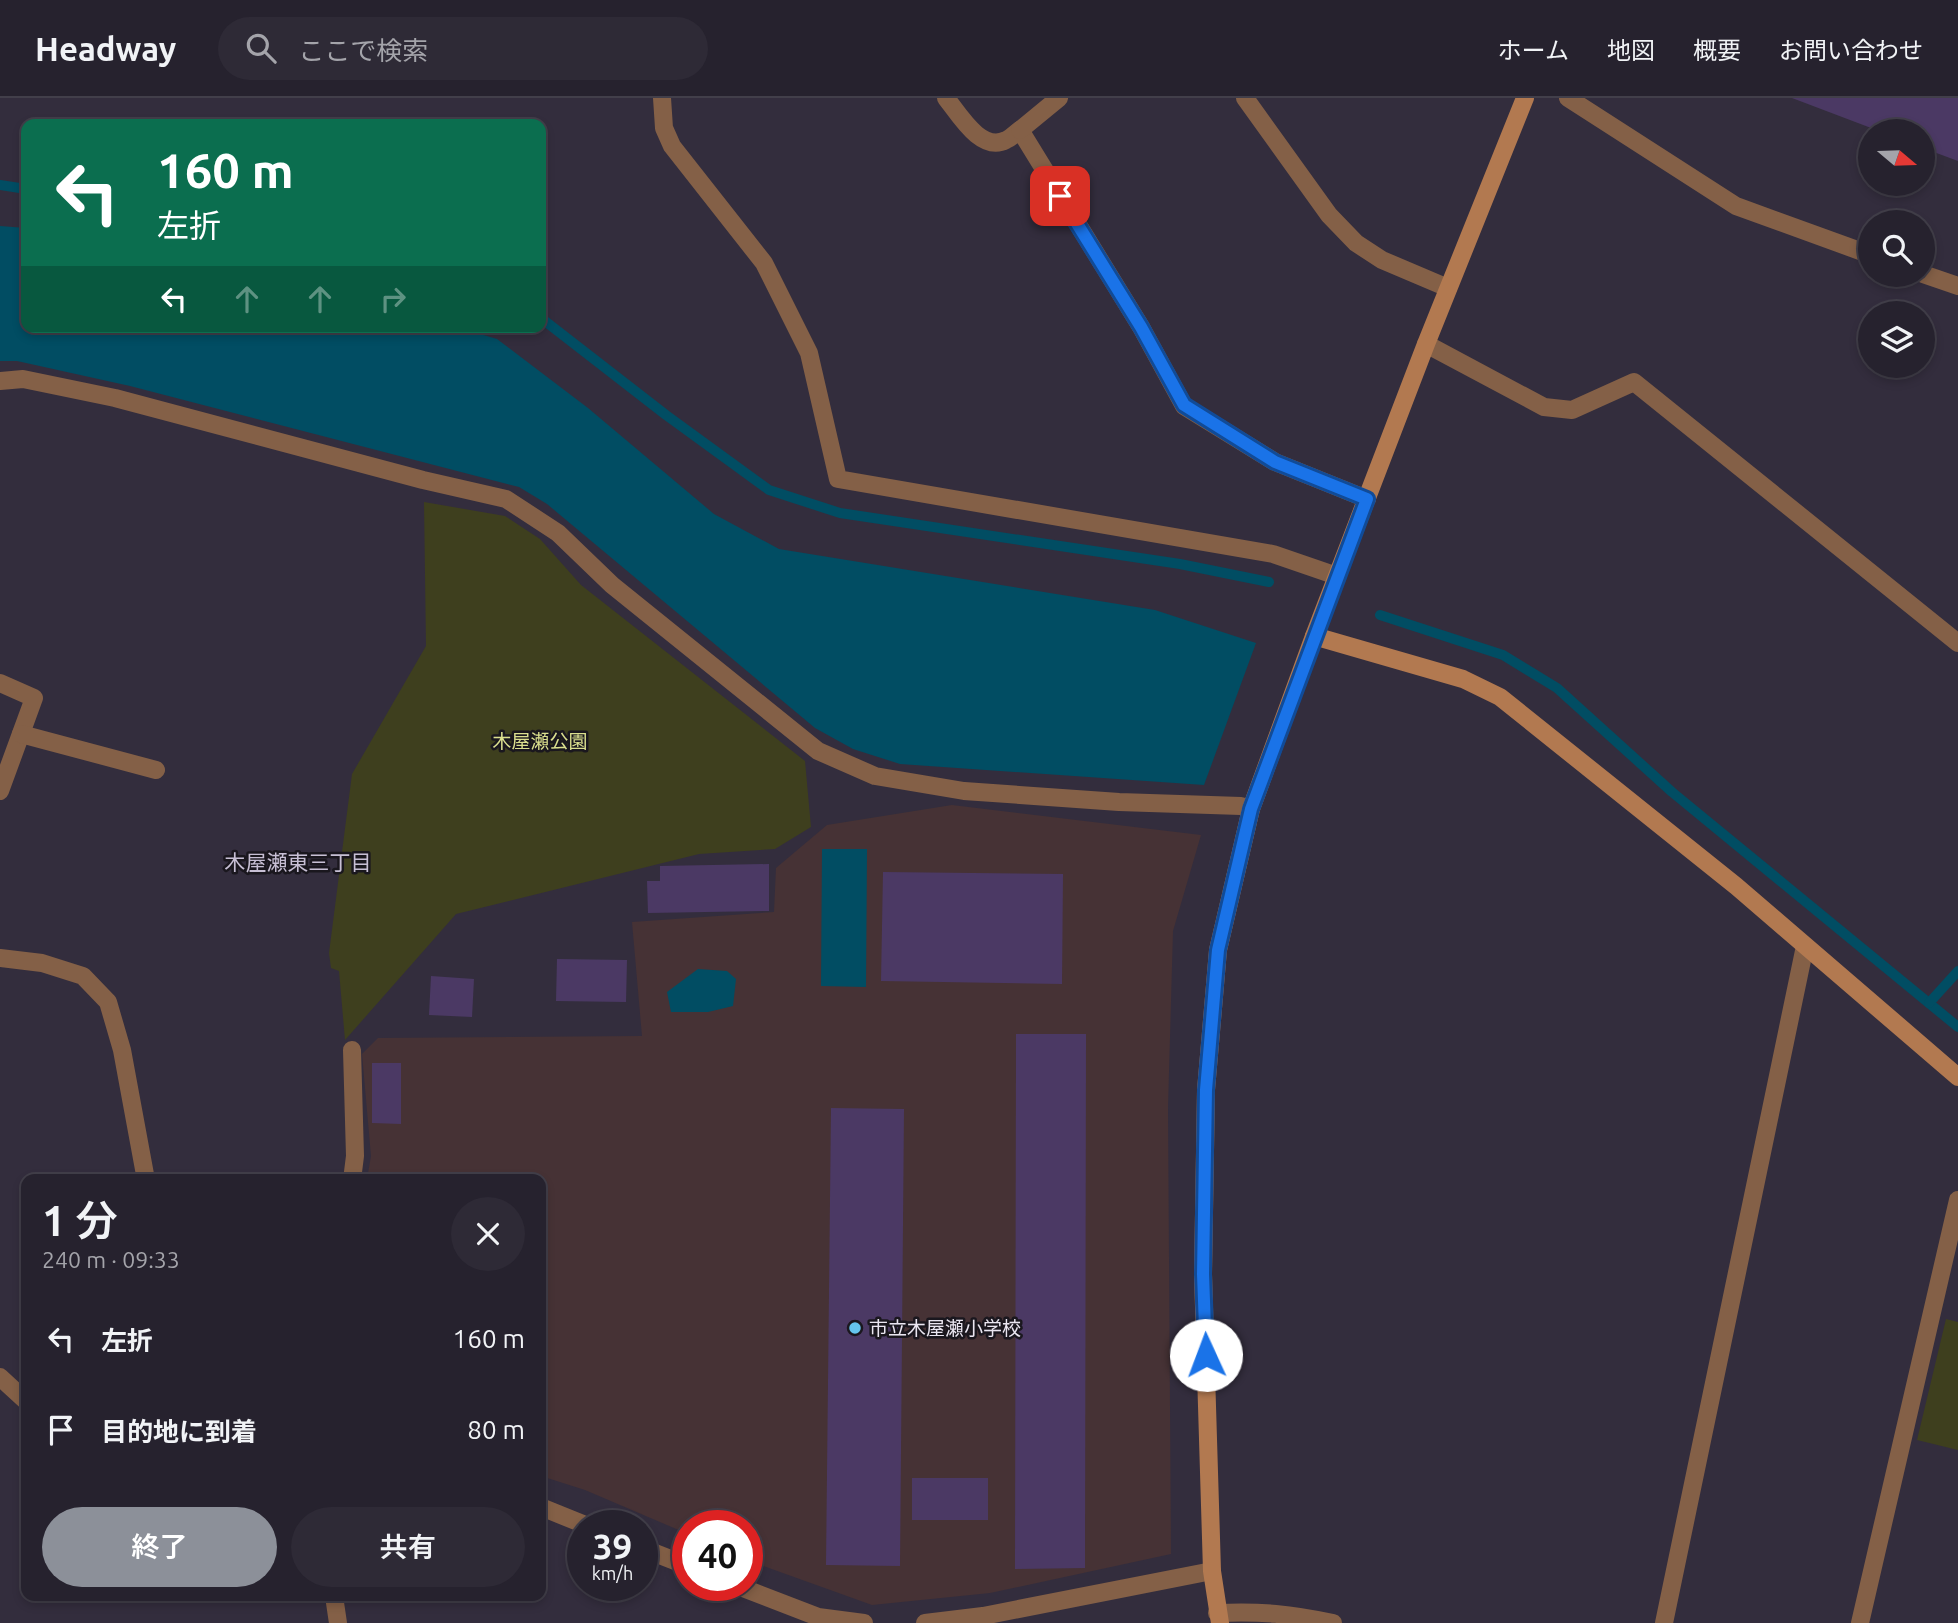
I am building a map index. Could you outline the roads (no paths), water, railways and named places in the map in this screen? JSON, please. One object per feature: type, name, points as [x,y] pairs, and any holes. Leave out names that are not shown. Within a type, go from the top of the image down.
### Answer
[{"type":"street","points":[[662,98],[664,128],[672,146],[764,263],[809,353],[838,479],[1273,554],[1337,576]]},
{"type":"street","points":[[946,98],[974,133],[994,142],[1004,142],[1059,98]]},
{"type":"street","points":[[1245,98],[1329,215],[1356,243],[1382,260],[1448,288]]},
{"type":"street","points":[[1333,1623],[1266,1612],[1219,1618],[1212,1571],[1203,1274],[1206,1090],[1218,950],[1251,809],[1426,344],[1525,98]]},
{"type":"street","points":[[1568,98],[1736,206],[1858,250]]},
{"type":"street","points":[[1020,130],[1141,327],[1184,405],[1275,462],[1367,499]]},
{"type":"street","points":[[1935,278],[1958,286]]},
{"type":"street","points":[[1426,344],[1544,407],[1572,410],[1634,382],[1958,642]]},
{"type":"street","points":[[0,381],[23,379],[115,398],[423,480],[506,499],[558,533],[612,585],[818,751],[875,776],[964,791],[1174,805],[1241,806],[1251,809]]},
{"type":"street","points":[[1314,636],[1463,679],[1500,697],[1736,886],[1958,1077]]},
{"type":"street","points":[[0,683],[34,698],[0,791]]},
{"type":"street","points":[[21,734],[156,770]]},
{"type":"street","points":[[1664,1623],[1805,946]]},
{"type":"street","points":[[0,958],[42,963],[83,976],[108,1002],[122,1050],[145,1174]]},
{"type":"street","points":[[352,1050],[355,1156],[353,1174]]},
{"type":"street","points":[[1860,1623],[1958,1200]]},
{"type":"street","points":[[0,1377],[21,1396]]},
{"type":"street","points":[[546,1509],[567,1518]]},
{"type":"street","points":[[925,1623],[983,1616],[1212,1571]]},
{"type":"street","points":[[763,1596],[818,1617],[864,1623]]},
{"type":"street","points":[[335,1601],[338,1623]]},
{"type":"water","points":[[0,226],[21,228],[21,333],[477,333],[497,339],[588,408],[714,514],[779,549],[1155,610],[1256,643],[1204,785],[900,764],[853,749],[815,728],[547,504],[519,487],[130,386],[17,361],[0,361]]},
{"type":"water","points":[[822,849],[867,849],[866,987],[821,986]]},
{"type":"water","points":[[698,969],[727,971],[736,979],[733,1006],[708,1012],[671,1012],[667,992]]},
{"type":"waterway","points":[[0,185],[21,188]]},
{"type":"waterway","points":[[546,322],[666,415],[769,490],[840,513],[1180,564],[1269,582]]},
{"type":"waterway","points":[[1380,615],[1503,655],[1557,688],[1672,792],[1958,1027]]},
{"type":"waterway","points":[[1929,1003],[1958,971]]},
{"type":"place","name":"市立木屋瀬小学校","points":[[855,1328]]},
{"type":"district","name":"木屋瀬東三丁目","points":[[298,862]]},
{"type":"park label","name":"木屋瀬公園","points":[[540,741]]}]
